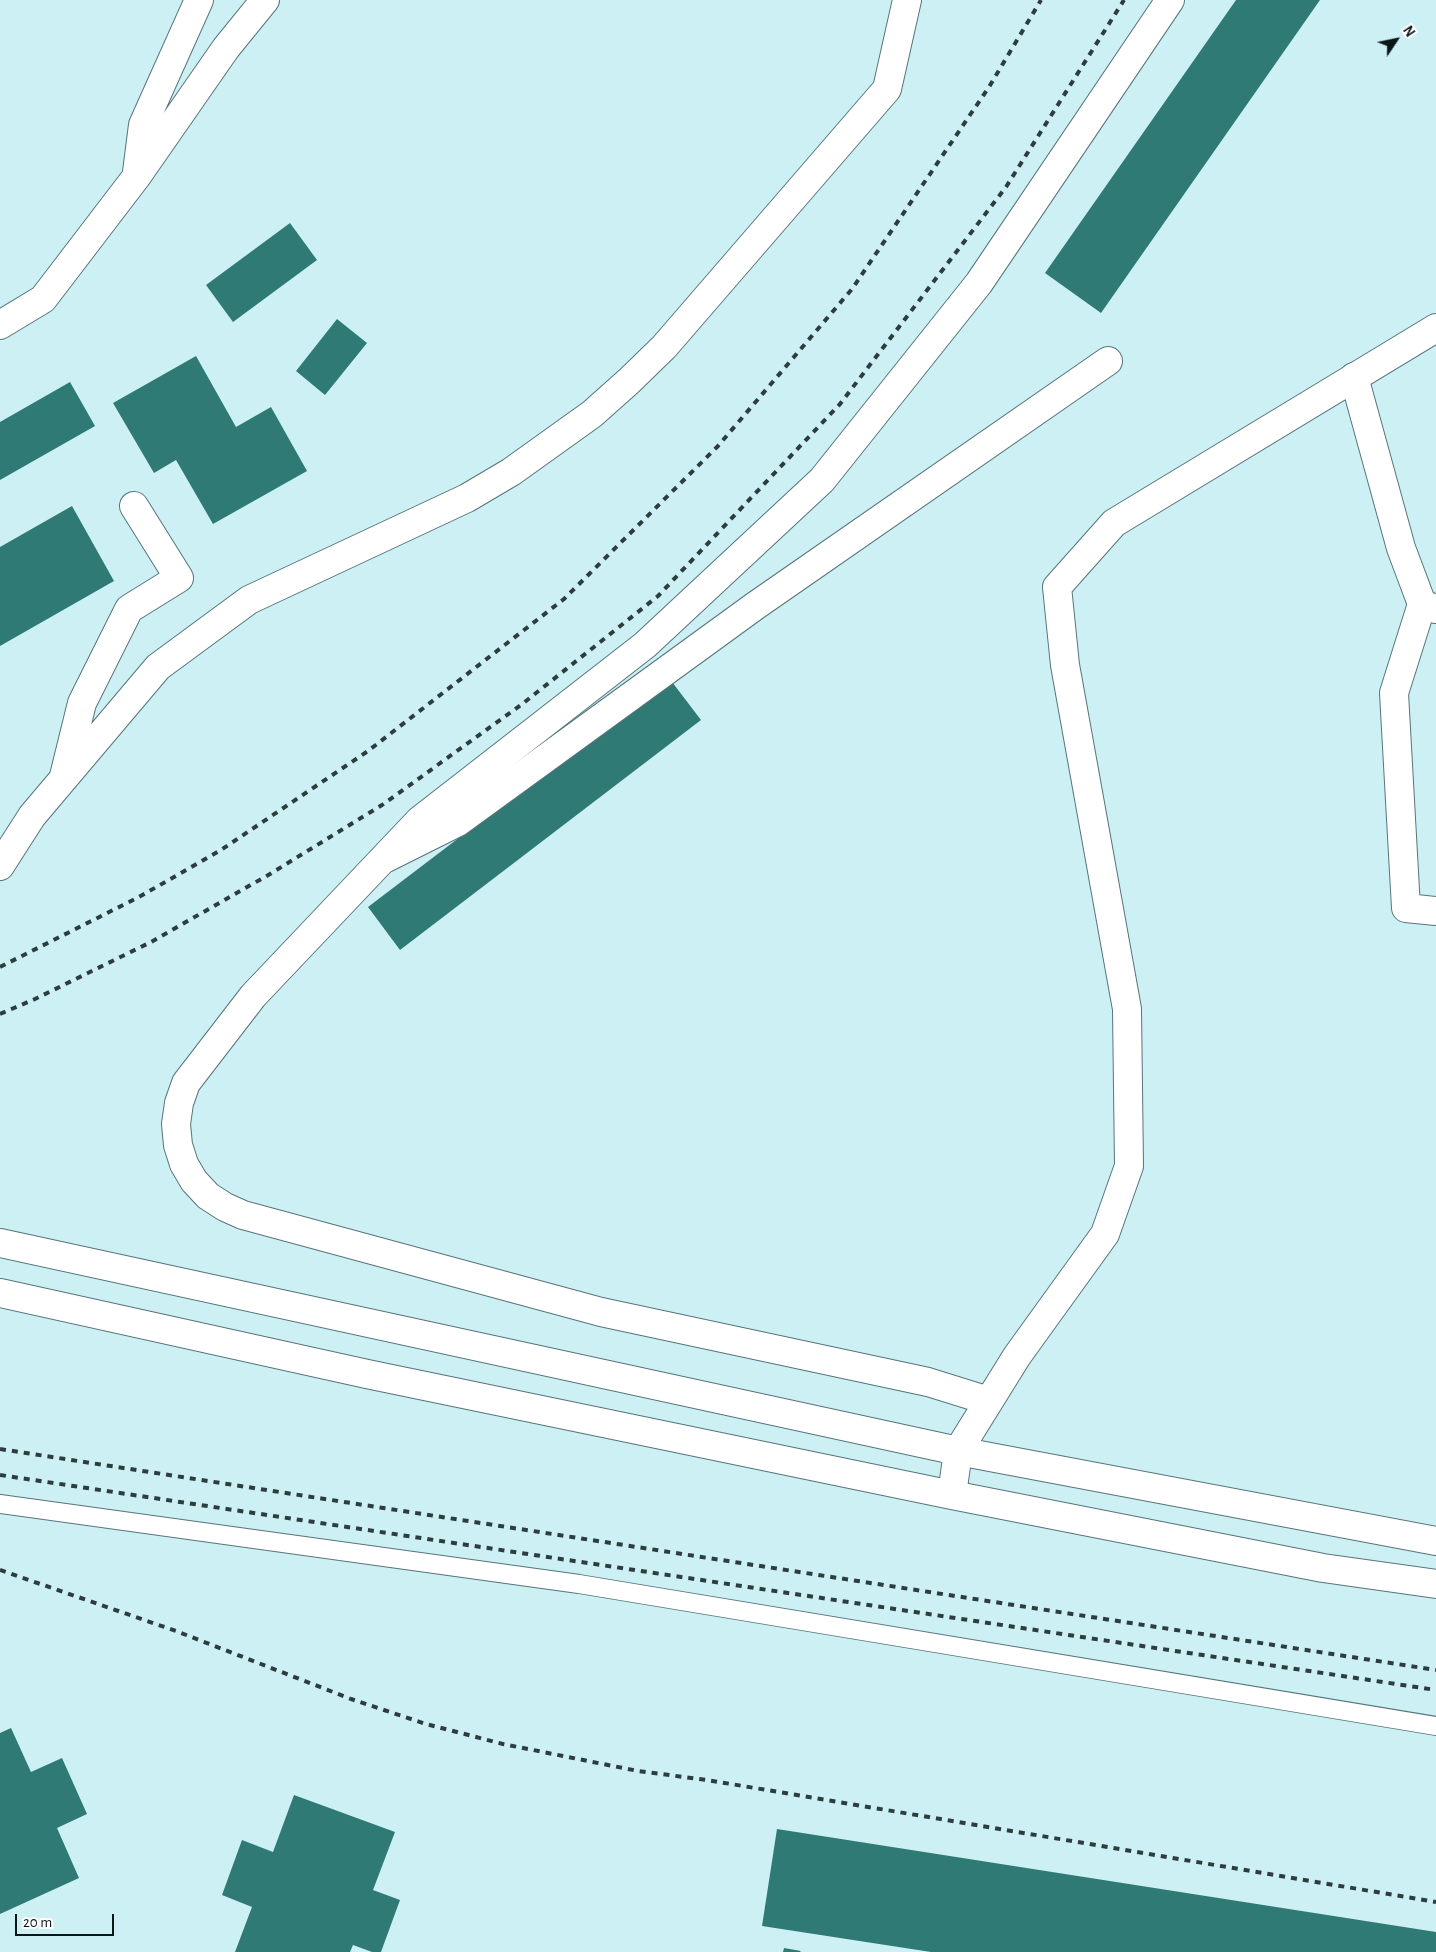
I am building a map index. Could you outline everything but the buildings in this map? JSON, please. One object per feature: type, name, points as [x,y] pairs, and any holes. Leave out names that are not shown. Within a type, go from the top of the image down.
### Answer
[{"type":"street","points":[[137,176],[143,125],[199,0]]},
{"type":"street","points":[[0,324],[43,299],[137,176],[226,48],[265,0]]},
{"type":"street","points":[[0,866],[32,816],[158,667],[249,600],[467,498],[552,444],[629,381],[664,347],[887,89],[907,0]]},
{"type":"street","points":[[989,1401],[928,1382],[601,1312],[243,1215],[225,1208],[208,1196],[194,1181],[184,1164],[178,1145],[176,1124],[179,1103],[186,1083],[253,996],[420,820],[645,645],[822,480],[979,282],[1170,0]]},
{"type":"street","points":[[952,1495],[958,1451],[1017,1356],[1105,1234],[1129,1166],[1127,1009],[1065,665],[1057,587],[1114,523],[1436,328]]},
{"type":"street","points":[[382,860],[458,822],[755,606],[1108,361]]},
{"type":"street","points":[[1354,377],[1401,548],[1429,607],[1394,693],[1406,908],[1436,911]]},
{"type":"street","points":[[62,782],[82,703],[129,609],[179,578],[134,506]]},
{"type":"street","points":[[0,1243],[958,1451],[1436,1541]]},
{"type":"street","points":[[0,1294],[367,1374],[952,1495],[1324,1568],[1436,1584]]},
{"type":"lane","points":[[0,1504],[580,1584],[1436,1726]]},
{"type":"railway","points":[[0,967],[139,897],[221,850],[368,751],[564,599],[718,446],[852,289],[989,87],[1041,0]]},
{"type":"railway","points":[[0,1014],[35,999],[151,942],[270,874],[382,805],[521,705],[658,596],[840,404],[1006,187],[1124,0]]},
{"type":"railway","points":[[0,1449],[1436,1670]]},
{"type":"railway","points":[[0,1475],[1436,1690]]},
{"type":"railway","points":[[0,1570],[176,1631],[351,1699],[426,1724],[503,1744],[638,1771],[707,1780],[1436,1902]]}]
